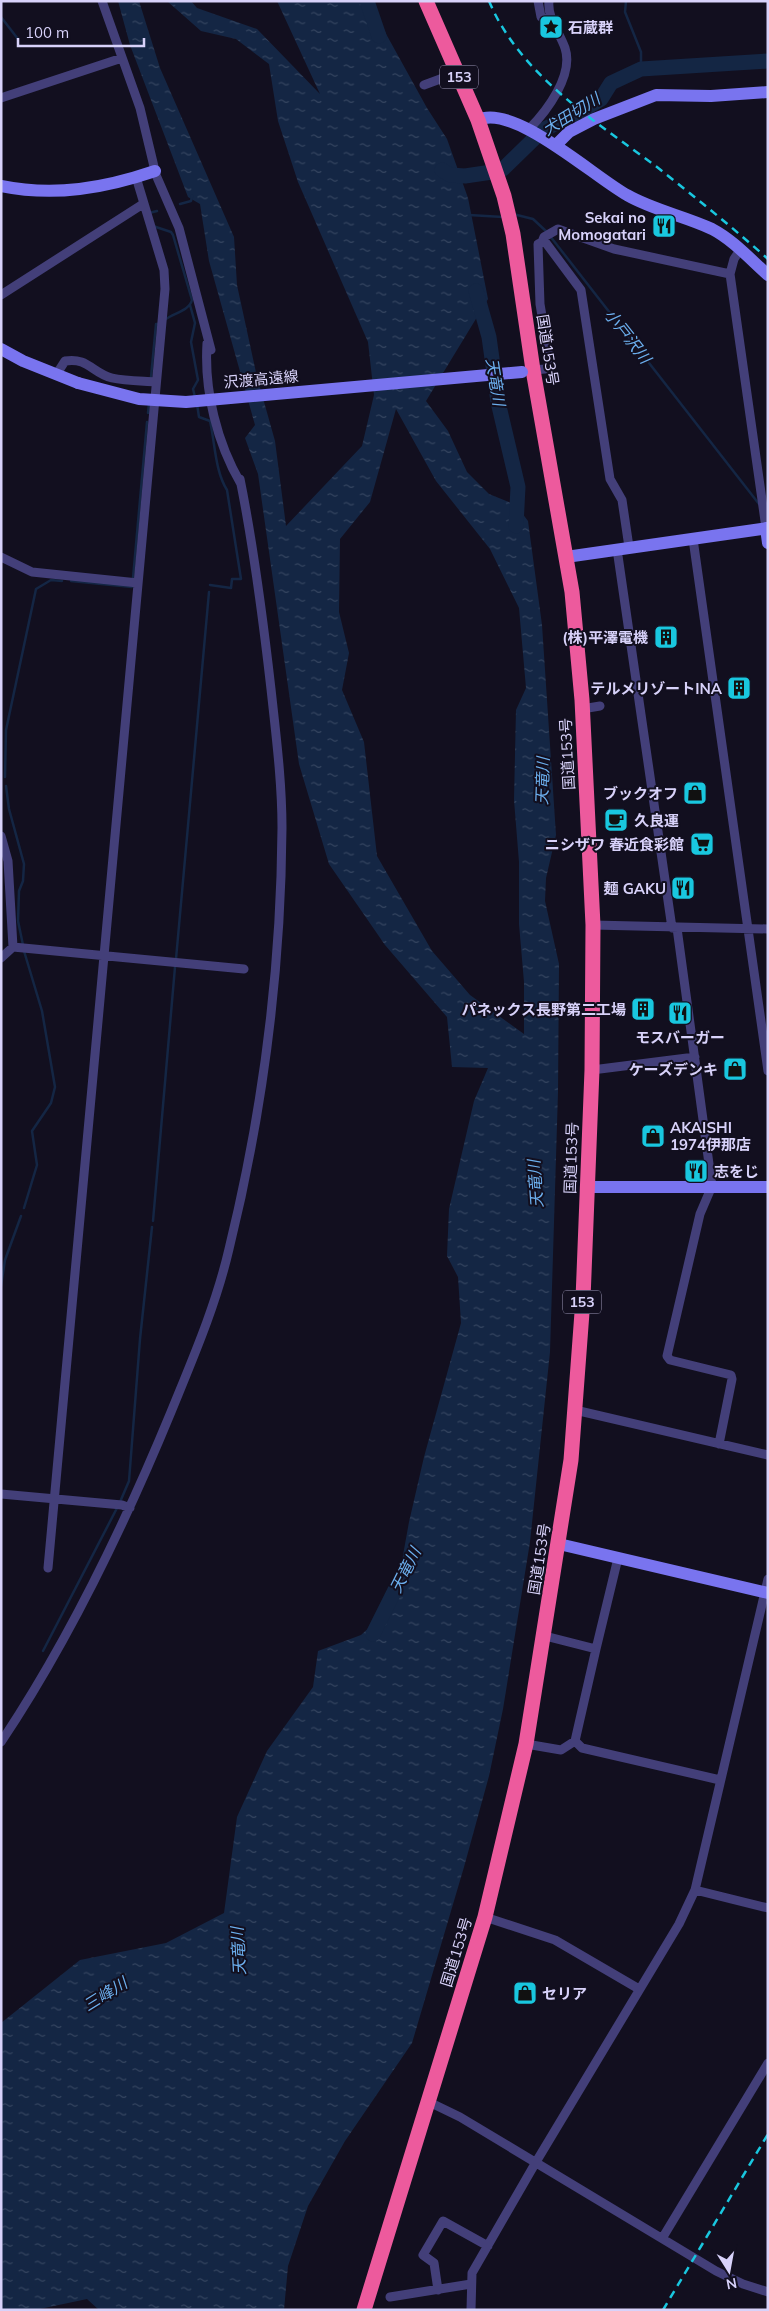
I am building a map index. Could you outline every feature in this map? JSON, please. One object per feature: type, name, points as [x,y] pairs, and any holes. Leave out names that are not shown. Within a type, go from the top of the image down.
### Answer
[{"type":"highway","name":"国道153号","points":[[364,2310],[485,1917],[526,1744],[545,1636],[571,1460],[588,1188],[592,1070],[593,925],[577,626],[566,557],[528,371],[519,272],[506,205],[478,120],[426,1]]},
{"type":"main road","points":[[552,143],[594,119],[656,95],[711,96],[768,92]]},
{"type":"main road","points":[[478,120],[488,117],[530,130],[552,143],[628,196],[712,229],[727,239],[768,275]]},
{"type":"main road","points":[[1,186],[62,191],[97,187],[155,171]]},
{"type":"main road","name":"沢渡高遠線","points":[[1,349],[56,375],[78,383],[139,400],[186,402],[528,371]]},
{"type":"main road","points":[[566,557],[693,539],[766,524],[768,543]]},
{"type":"main road","points":[[588,1188],[768,1187]]},
{"type":"main road","points":[[559,1544],[766,1593]]},
{"type":"street","points":[[102,1],[140,108],[155,171],[179,228],[212,350]]},
{"type":"street","points":[[538,1],[541,17],[554,22]]},
{"type":"street","points":[[530,130],[545,110],[567,70],[565,48],[549,9],[549,1]]},
{"type":"street","points":[[1,98],[122,58]]},
{"type":"street","points":[[424,85],[451,74]]},
{"type":"street","points":[[48,1568],[165,279],[136,177]]},
{"type":"street","points":[[1,295],[143,204]]},
{"type":"street","points":[[528,371],[545,369],[550,364],[540,304],[540,267],[536,248],[546,237],[558,230],[614,249],[730,274]]},
{"type":"street","points":[[546,237],[546,244],[581,290],[610,479],[622,500],[623,548],[712,1186],[700,1214],[667,1356],[670,1360],[731,1374],[732,1380],[719,1444]]},
{"type":"street","points":[[740,250],[734,260],[730,274],[766,524]]},
{"type":"street","points":[[1,1742],[20,1715],[68,1630],[117,1538],[130,1508],[195,1352],[212,1306],[229,1252],[253,1142],[273,998],[278,933],[282,826],[277,750],[267,653],[241,483],[225,449],[208,390],[208,335]]},
{"type":"street","points":[[56,375],[65,361],[75,359],[86,363],[102,375],[110,378],[155,382]]},
{"type":"street","points":[[693,539],[768,1071]]},
{"type":"street","points":[[1,557],[32,572],[138,583]]},
{"type":"street","points":[[582,710],[600,706]]},
{"type":"street","points":[[1,836],[8,861],[19,947]]},
{"type":"street","points":[[593,925],[768,929]]},
{"type":"street","points":[[1,958],[19,947],[244,969]]},
{"type":"street","points":[[592,1070],[695,1057]]},
{"type":"street","points":[[575,1410],[768,1455]]},
{"type":"street","points":[[1,1494],[122,1505],[130,1508]]},
{"type":"street","points":[[526,1744],[561,1750],[575,1742],[618,1558]]},
{"type":"street","points":[[472,2310],[472,2273],[536,2162],[679,1924],[695,1890],[768,1579]]},
{"type":"street","points":[[545,1636],[596,1649]]},
{"type":"street","points":[[575,1742],[582,1748],[720,1780]]},
{"type":"street","points":[[695,1890],[768,1908]]},
{"type":"street","points":[[485,1917],[555,1940],[639,1989]]},
{"type":"street","points":[[663,2237],[768,2063]]},
{"type":"street","points":[[429,2102],[460,2117],[733,2280],[768,2292]]},
{"type":"street","points":[[438,2290],[434,2263],[423,2255],[443,2221],[488,2246]]},
{"type":"street","points":[[390,2297],[471,2284]]},
{"type":"water","name":"三峰川","points":[[118,1],[139,1],[160,68],[234,237],[237,285],[257,377],[275,441],[286,526],[362,446],[374,395],[368,342],[298,182],[278,121],[269,64],[236,39],[201,31],[167,1],[191,1],[197,8],[257,29],[320,94],[277,1],[359,1],[385,32],[427,108],[447,139],[468,198],[488,299],[426,401],[448,431],[467,472],[489,494],[516,505],[528,521],[542,625],[556,835],[546,878],[545,901],[559,964],[558,1092],[550,1352],[530,1542],[503,1709],[489,1776],[412,2043],[345,2141],[308,2206],[288,2266],[284,2310],[99,2310],[87,2299],[35,2310],[1,2310],[1,2023],[80,1960],[166,1943],[224,1913],[237,1817],[267,1751],[313,1687],[318,1651],[361,1635],[383,1615],[400,1572],[424,1457],[461,1323],[458,1277],[447,1256],[449,1209],[474,1101],[488,1068],[452,1067],[447,1017],[385,945],[329,864],[299,764],[258,474],[245,438],[255,425],[209,261],[200,204],[188,197],[130,45]],"holes":[[[396,409],[436,481],[490,549],[519,608],[526,688],[516,710],[514,800],[519,862],[519,924],[524,982],[524,1034],[470,995],[432,951],[377,856],[364,742],[342,690],[349,653],[339,612],[340,539],[370,502]]]},
{"type":"waterway","name":"天竜川","points":[[367,1],[379,36]]},
{"type":"waterway","points":[[626,1],[625,12],[641,52],[641,69]]},
{"type":"waterway","points":[[1,17],[18,39]]},
{"type":"waterway","name":"犬田切川","points":[[442,170],[450,175],[465,176],[503,169],[543,130],[601,99],[611,83],[641,69],[768,61]]},
{"type":"waterway","points":[[180,204],[191,201],[192,196]]},
{"type":"waterway","points":[[149,213],[157,211]]},
{"type":"waterway","name":"小戸沢川","points":[[513,214],[533,219],[547,232]]},
{"type":"waterway","name":"小戸沢川","points":[[469,215],[503,217]]},
{"type":"waterway","points":[[153,226],[171,232],[173,235],[192,300],[188,307],[166,319]]},
{"type":"waterway","name":"小戸沢川","points":[[550,236],[759,504]]},
{"type":"waterway","name":"天竜川","points":[[476,291],[489,337],[498,402],[518,487],[516,526]]},
{"type":"waterway","points":[[190,305],[195,323],[191,342],[198,380],[193,389],[195,397]]},
{"type":"waterway","points":[[151,377],[156,324],[158,324]]},
{"type":"waterway","points":[[148,413],[149,404]]},
{"type":"waterway","points":[[197,404],[199,417],[210,421],[218,466],[227,490],[241,579],[232,579],[231,588],[210,585]]},
{"type":"waterway","points":[[133,578],[147,422]]},
{"type":"waterway","points":[[5,777],[6,730],[36,589],[51,580],[62,581]]},
{"type":"waterway","points":[[71,581],[132,587]]},
{"type":"waterway","points":[[176,959],[209,592]]},
{"type":"waterway","points":[[6,786],[9,809],[24,864],[23,881],[19,891],[18,921],[23,945]]},
{"type":"waterway","points":[[24,951],[42,1011],[55,1087],[51,1103],[32,1131],[37,1165],[24,1208]]},
{"type":"waterway","points":[[153,1221],[175,967]]},
{"type":"waterway","points":[[1,1286],[5,1260],[21,1216]]},
{"type":"waterway","points":[[120,1502],[129,1481],[140,1339],[152,1227]]},
{"type":"waterway","points":[[1,1409],[1,1420]]},
{"type":"waterway","points":[[43,1651],[117,1508]]},
{"type":"waterway","name":"天竜川","points":[[373,1634],[395,1590]]},
{"type":"railway","points":[[489,1],[503,27],[520,52],[539,74],[585,114],[671,178],[768,259]]},
{"type":"railway","points":[[663,2310],[768,2134]]},
{"type":"place","name":"石蔵群","points":[[551,27]]},
{"type":"place","name":"Sekai no Momogatari","points":[[664,226]]},
{"type":"place","name":"(株)平澤電機","points":[[666,637]]},
{"type":"place","name":"テルメリゾートINA","points":[[739,688]]},
{"type":"place","name":"ブックオフ","points":[[695,793]]},
{"type":"place","name":"久良運","points":[[616,820]]},
{"type":"place","name":"ニシザワ 春近食彩館","points":[[702,844]]},
{"type":"place","name":"麺 GAKU","points":[[683,888]]},
{"type":"place","name":"パネックス長野第二工場","points":[[643,1009]]},
{"type":"place","name":"モスバーガー","points":[[680,1013]]},
{"type":"place","name":"ケーズデンキ","points":[[735,1069]]},
{"type":"place","name":"AKAISHI 1974伊那店","points":[[653,1136]]},
{"type":"place","name":"志をじ","points":[[696,1171]]},
{"type":"place","name":"セリア","points":[[525,1993]]}]
